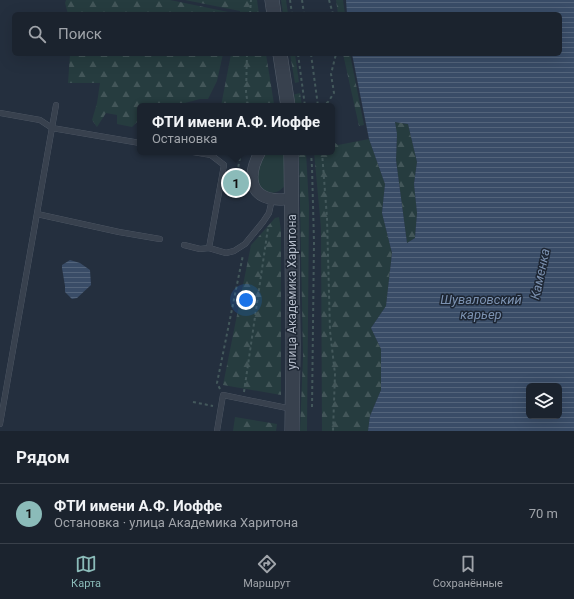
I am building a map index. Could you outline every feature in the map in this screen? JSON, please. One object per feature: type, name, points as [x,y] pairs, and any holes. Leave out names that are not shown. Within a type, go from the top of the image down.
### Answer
[{"type":"street","points":[[272,0],[274,12]]},
{"type":"street","points":[[280,56],[288,103]]},
{"type":"street","points":[[258,155],[253,166],[252,178],[255,188],[262,196],[272,199],[291,199]]},
{"type":"street","name":"улица Академика Харитона","points":[[291,155],[292,431]]},
{"type":"lane","points":[[0,424],[56,105]]},
{"type":"lane","points":[[0,113],[40,120],[52,128],[137,142]]},
{"type":"lane","points":[[209,248],[224,165],[211,155]]},
{"type":"lane","points":[[184,245],[200,249],[209,248],[226,253],[234,251],[245,244],[269,213],[272,199]]},
{"type":"lane","points":[[37,214],[160,240]]},
{"type":"lane","points":[[217,431],[223,395],[293,409]]},
{"type":"path","points":[[250,12],[251,0]]},
{"type":"path","points":[[290,0],[292,12]]},
{"type":"path","points":[[302,0],[304,12]]},
{"type":"path","points":[[329,0],[332,12]]},
{"type":"path","points":[[247,56],[246,92],[248,103]]},
{"type":"path","points":[[298,56],[305,103]]},
{"type":"path","points":[[311,56],[319,103]]},
{"type":"path","points":[[326,103],[334,93],[332,74],[336,56]]},
{"type":"path","points":[[240,155],[237,174],[243,175]]},
{"type":"path","points":[[311,155],[314,242],[312,409]]},
{"type":"path","points":[[322,155],[327,218],[330,331],[334,374],[333,431]]},
{"type":"path","points":[[243,399],[268,230],[269,213]]},
{"type":"path","points":[[223,395],[217,384],[245,244]]},
{"type":"path","points":[[193,402],[221,407]]},
{"type":"green space","points":[[66,0],[170,0],[228,12],[67,12],[65,3]]},
{"type":"green space","points":[[185,0],[257,0],[259,12],[240,11]]},
{"type":"green space","points":[[281,0],[286,0],[288,12],[283,12]]},
{"type":"green space","points":[[336,0],[343,0],[345,12],[338,12]]},
{"type":"green space","points":[[70,56],[223,56],[217,81],[208,99],[200,99],[185,103],[137,103],[137,122],[132,127],[117,124],[117,115],[106,113],[97,127],[92,120],[97,103],[100,83],[68,83]]},
{"type":"green space","points":[[231,56],[266,56],[274,103],[222,103]]},
{"type":"green space","points":[[290,56],[295,56],[299,82],[295,83]]},
{"type":"green space","points":[[343,56],[350,56],[364,125],[359,126]]},
{"type":"green space","points":[[300,93],[302,103],[293,103],[292,95]]},
{"type":"green space","points":[[394,122],[408,124],[417,162],[414,184],[417,213],[415,238],[407,243],[396,160],[397,134]]},
{"type":"green space","points":[[369,139],[385,184],[382,213],[392,253],[386,306],[371,328],[381,349],[381,390],[370,416],[368,431],[322,431],[321,228],[314,155],[335,155],[335,143],[338,145]]},
{"type":"green space","points":[[264,155],[285,155],[285,185],[278,192],[273,193],[265,191],[258,184],[258,168]]},
{"type":"green space","points":[[299,155],[306,155],[309,206],[307,431],[300,431],[303,356]]},
{"type":"green space","points":[[279,217],[281,230],[281,395],[223,385],[251,245],[275,218]]},
{"type":"green space","points":[[235,417],[277,424],[276,431],[233,431]]},
{"type":"water","name":"Шуваловский карьер","points":[[346,0],[574,0],[574,431],[368,431],[370,416],[381,390],[381,349],[371,328],[386,306],[392,253],[382,213],[385,184],[369,139],[352,56],[562,56],[562,12],[347,12]],"holes":[[[395,122],[408,124],[417,162],[414,184],[417,213],[415,238],[407,243],[396,160],[397,134]]]},
{"type":"water","points":[[70,260],[80,263],[90,270],[91,285],[77,298],[72,299],[65,292],[62,268],[62,265]]},
{"type":"place","name":"ФТИ имени А.Ф. Иоффе","points":[[236,183]]},
{"type":"water label","name":"Каменка","points":[[540,274]]}]
